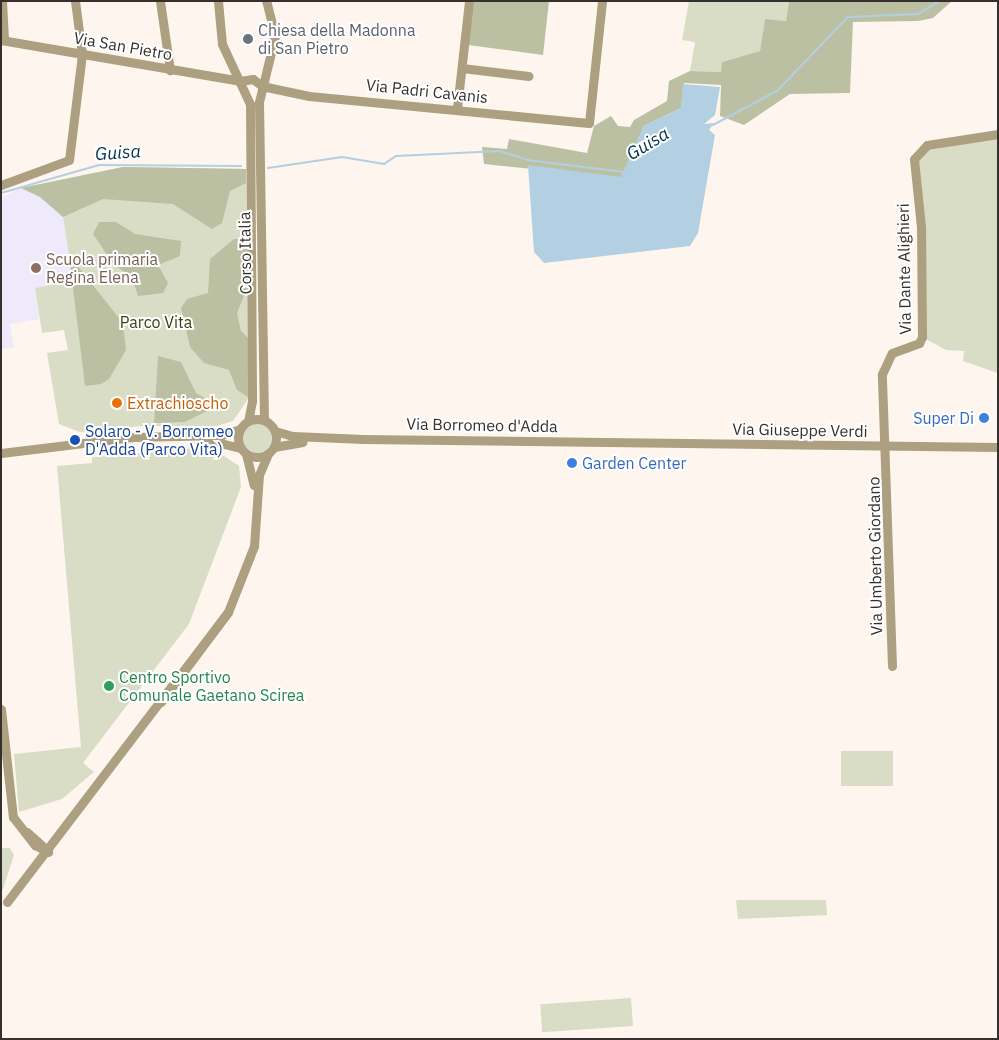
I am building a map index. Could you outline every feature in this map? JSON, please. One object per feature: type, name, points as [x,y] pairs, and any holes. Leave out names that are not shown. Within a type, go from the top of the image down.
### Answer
[{"type":"street","points":[[2,1],[2,40]]},
{"type":"street","points":[[1,185],[34,170],[66,162],[82,54],[75,1]]},
{"type":"street","points":[[160,1],[170,70]]},
{"type":"street","points":[[218,1],[222,44],[244,87]]},
{"type":"street","name":"Corso Italia","points":[[264,420],[259,102],[275,44],[266,1]]},
{"type":"street","points":[[458,108],[469,1]]},
{"type":"street","name":"Via Padri Cavanis","points":[[262,86],[309,96],[458,108],[589,123],[602,1]]},
{"type":"street","name":"Via San Pietro","points":[[2,40],[170,70],[244,87],[253,78],[262,86]]},
{"type":"street","points":[[462,68],[529,76]]},
{"type":"street","name":"Corso Italia","points":[[244,87],[252,402],[248,421]]},
{"type":"street","name":"Via Dante Alighieri","points":[[886,446],[884,363],[892,353],[919,344],[922,337],[921,227],[914,159],[928,145],[998,134]]},
{"type":"street","points":[[1,453],[133,437],[212,436],[240,429],[248,421],[264,420],[275,431],[271,451],[259,476],[250,560],[228,612],[85,800],[58,832],[42,846],[36,860],[4,905]]},
{"type":"street","points":[[240,429],[244,451],[254,478],[250,560]]},
{"type":"street","name":"Via Borromeo d'Adda","points":[[275,431],[294,436],[363,439],[601,442]]},
{"type":"street","points":[[133,437],[220,441],[257,457],[271,451]]},
{"type":"street","name":"Via Borromeo d'Adda","points":[[271,451],[290,442],[363,439]]},
{"type":"street","name":"Via Giuseppe Verdi","points":[[601,442],[998,447]]},
{"type":"street","name":"Via Umberto Giordano","points":[[886,446],[892,666]]},
{"type":"street","points":[[1,709],[5,778],[13,817],[22,830],[42,846]]},
{"type":"street","points":[[4,905],[42,846],[85,800]]},
{"type":"street","points":[[42,846],[58,832]]},
{"type":"shaded area","name":"Scuola primaria Regina Elena","points":[[21,188],[40,197],[63,217],[73,282],[35,288],[39,319],[10,324],[14,348],[1,349],[1,197]]},
{"type":"green space","points":[[472,1],[549,1],[543,55],[468,45]]},
{"type":"green space","points":[[689,1],[789,1],[786,21],[765,20],[760,51],[722,62],[722,72],[690,71],[695,42],[682,40]]},
{"type":"green space","points":[[789,1],[952,1],[933,18],[918,21],[853,22],[850,93],[790,94],[744,125],[720,116],[721,85],[684,83],[681,108],[644,126],[621,178],[484,164],[482,147],[507,149],[509,139],[587,153],[594,126],[611,116],[618,126],[630,127],[634,120],[667,101],[669,81],[690,71],[721,72],[722,62],[760,51],[765,19],[786,21]]},
{"type":"green space","points":[[998,138],[998,373],[963,361],[964,351],[946,350],[924,338],[917,161],[924,151]]},
{"type":"green space","name":"Parco Vita","points":[[123,167],[246,169],[248,399],[233,421],[217,426],[141,426],[80,432],[59,424],[47,353],[68,350],[64,330],[42,333],[35,288],[73,281],[63,217],[40,197],[21,188]]},
{"type":"green space","points":[[123,167],[246,169],[246,183],[230,191],[222,223],[212,229],[173,204],[103,199],[63,217],[40,197],[21,188]]},
{"type":"green space","points":[[99,222],[116,222],[135,234],[181,241],[180,256],[158,265],[168,283],[163,293],[138,296],[132,277],[114,265],[93,234]]},
{"type":"green space","points":[[247,238],[247,288],[237,313],[241,331],[248,338],[248,397],[237,390],[229,370],[204,363],[190,347],[181,308],[187,299],[208,293],[210,259],[234,239]]},
{"type":"green space","points":[[69,255],[123,323],[126,350],[109,379],[101,384],[85,386]]},
{"type":"green space","points":[[158,356],[181,362],[196,393],[208,400],[207,411],[185,422],[154,423]]},
{"type":"green space","points":[[257,423],[263,424],[271,432],[271,444],[263,452],[257,453],[251,452],[243,444],[242,438],[243,432],[251,424]]},
{"type":"green space","name":"Centro Sportivo Comunale Gaetano Scirea","points":[[194,448],[224,456],[239,466],[241,487],[189,624],[83,763],[94,772],[62,799],[19,812],[14,754],[81,747],[57,466],[92,463],[92,457]]},
{"type":"green space","points":[[841,751],[893,751],[893,786],[841,786]]},
{"type":"green space","points":[[1,848],[10,848],[14,855],[1,895]]},
{"type":"green space","points":[[736,900],[826,900],[827,915],[738,919]]},
{"type":"green space","points":[[631,998],[633,1026],[542,1032],[540,1004]]},
{"type":"water","points":[[683,84],[720,87],[715,115],[704,124],[714,123],[709,130],[715,135],[698,233],[690,246],[544,263],[534,252],[528,165],[621,177],[644,126],[681,108]]},
{"type":"waterway","name":"Guisa","points":[[713,125],[777,91],[848,17],[918,14],[940,1]]},
{"type":"waterway","name":"Guisa","points":[[268,168],[342,157],[384,164],[396,156],[500,151],[527,160],[624,172]]},
{"type":"waterway","name":"Guisa","points":[[1,193],[99,165],[241,166]]},
{"type":"place","name":"Chiesa della Madonna di San Pietro","points":[[248,39]]},
{"type":"place","name":"Scuola primaria Regina Elena","points":[[36,268]]},
{"type":"place","name":"Extrachioscho","points":[[117,403]]},
{"type":"place","name":"Super Di","points":[[984,418]]},
{"type":"place","name":"Solaro - V. Borromeo D'Adda (Parco Vita)","points":[[75,440]]},
{"type":"place","name":"Garden Center","points":[[572,463]]},
{"type":"place","name":"Centro Sportivo Comunale Gaetano Scirea","points":[[109,686]]}]
